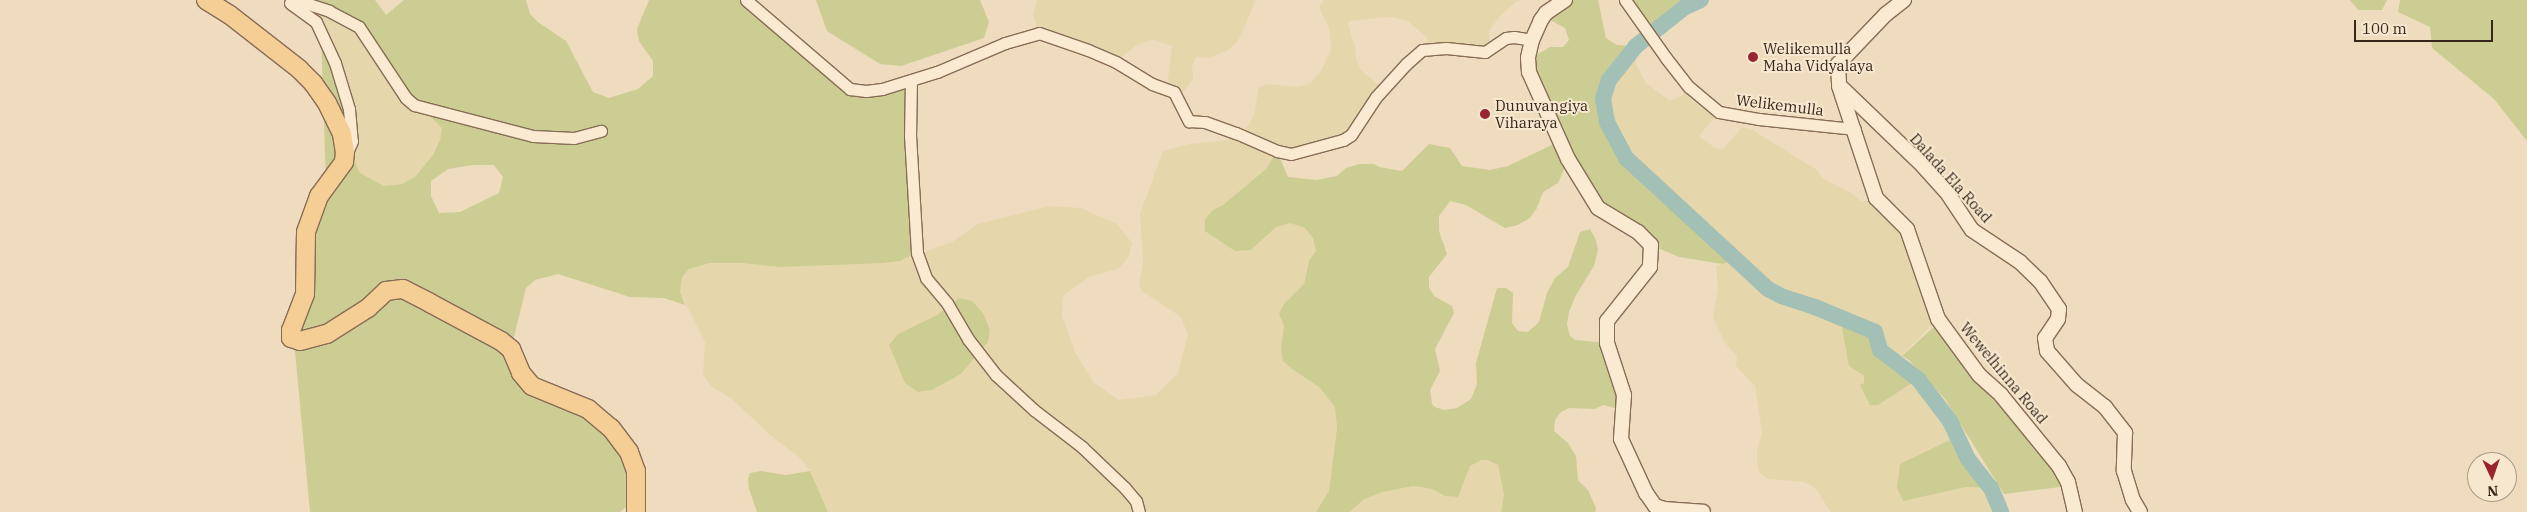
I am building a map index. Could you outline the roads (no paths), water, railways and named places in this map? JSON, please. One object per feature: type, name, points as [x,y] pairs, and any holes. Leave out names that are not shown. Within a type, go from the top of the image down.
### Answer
[{"type":"main road","points":[[206,0],[230,15],[299,69],[313,83],[342,134],[345,152],[344,162],[319,196],[306,232],[305,294],[291,330],[291,338],[300,341],[327,334],[368,308],[386,291],[403,289],[423,299],[501,341],[510,349],[521,373],[532,386],[588,409],[612,428],[629,452],[636,471],[636,512]]},
{"type":"street","points":[[290,0],[290,4],[316,22],[345,90],[352,141],[344,162]]},
{"type":"street","points":[[296,0],[329,11],[359,27],[400,90],[414,105],[533,136],[574,138],[601,131]]},
{"type":"street","points":[[746,0],[850,89],[866,91],[882,89],[937,72],[1005,43],[1039,33],[1102,56],[1152,84],[1174,92],[1189,121],[1205,122],[1236,132],[1277,151],[1291,154],[1343,140],[1351,134],[1376,97],[1406,64],[1422,50],[1446,48],[1485,52],[1506,38],[1514,37],[1532,40]]},
{"type":"street","points":[[1565,0],[1546,13],[1532,40],[1528,58],[1529,72],[1568,159],[1598,208],[1638,232],[1651,245],[1650,267],[1607,321],[1607,343],[1624,395],[1622,439],[1646,493],[1655,506],[1664,509],[1703,512]]},
{"type":"street","name":"Welikemulla","points":[[1625,0],[1689,87],[1720,112],[1759,119],[1854,129]]},
{"type":"street","name":"Wewelhinna Road","points":[[1904,0],[1886,14],[1838,64],[1839,86],[1876,198],[1901,223],[1910,236],[1929,299],[1938,320],[1979,375],[2001,395],[2058,466],[2068,482],[2075,512]]},
{"type":"street","points":[[911,80],[910,134],[917,253],[926,278],[947,303],[968,339],[996,375],[1034,410],[1082,447],[1125,488],[1136,501],[1138,512]]},
{"type":"street","name":"Dalada Ela Road","points":[[1839,86],[1923,166],[1948,194],[1972,230],[2020,262],[2040,281],[2059,309],[2058,319],[2045,338],[2047,351],[2077,385],[2105,407],[2125,433],[2124,471],[2132,500],[2140,512]]},
{"type":"waterway","points":[[1701,0],[1685,7],[1636,46],[1609,80],[1603,99],[1607,122],[1626,158],[1768,289],[1781,296],[1815,307],[1875,332],[1880,350],[1918,379],[1950,421],[1968,459],[1991,488],[2001,512]]},
{"type":"place","name":"Welikemulla Maha Vidyalaya","points":[[1753,57]]},
{"type":"place","name":"Dunuvangiya Viharaya","points":[[1485,114]]}]
